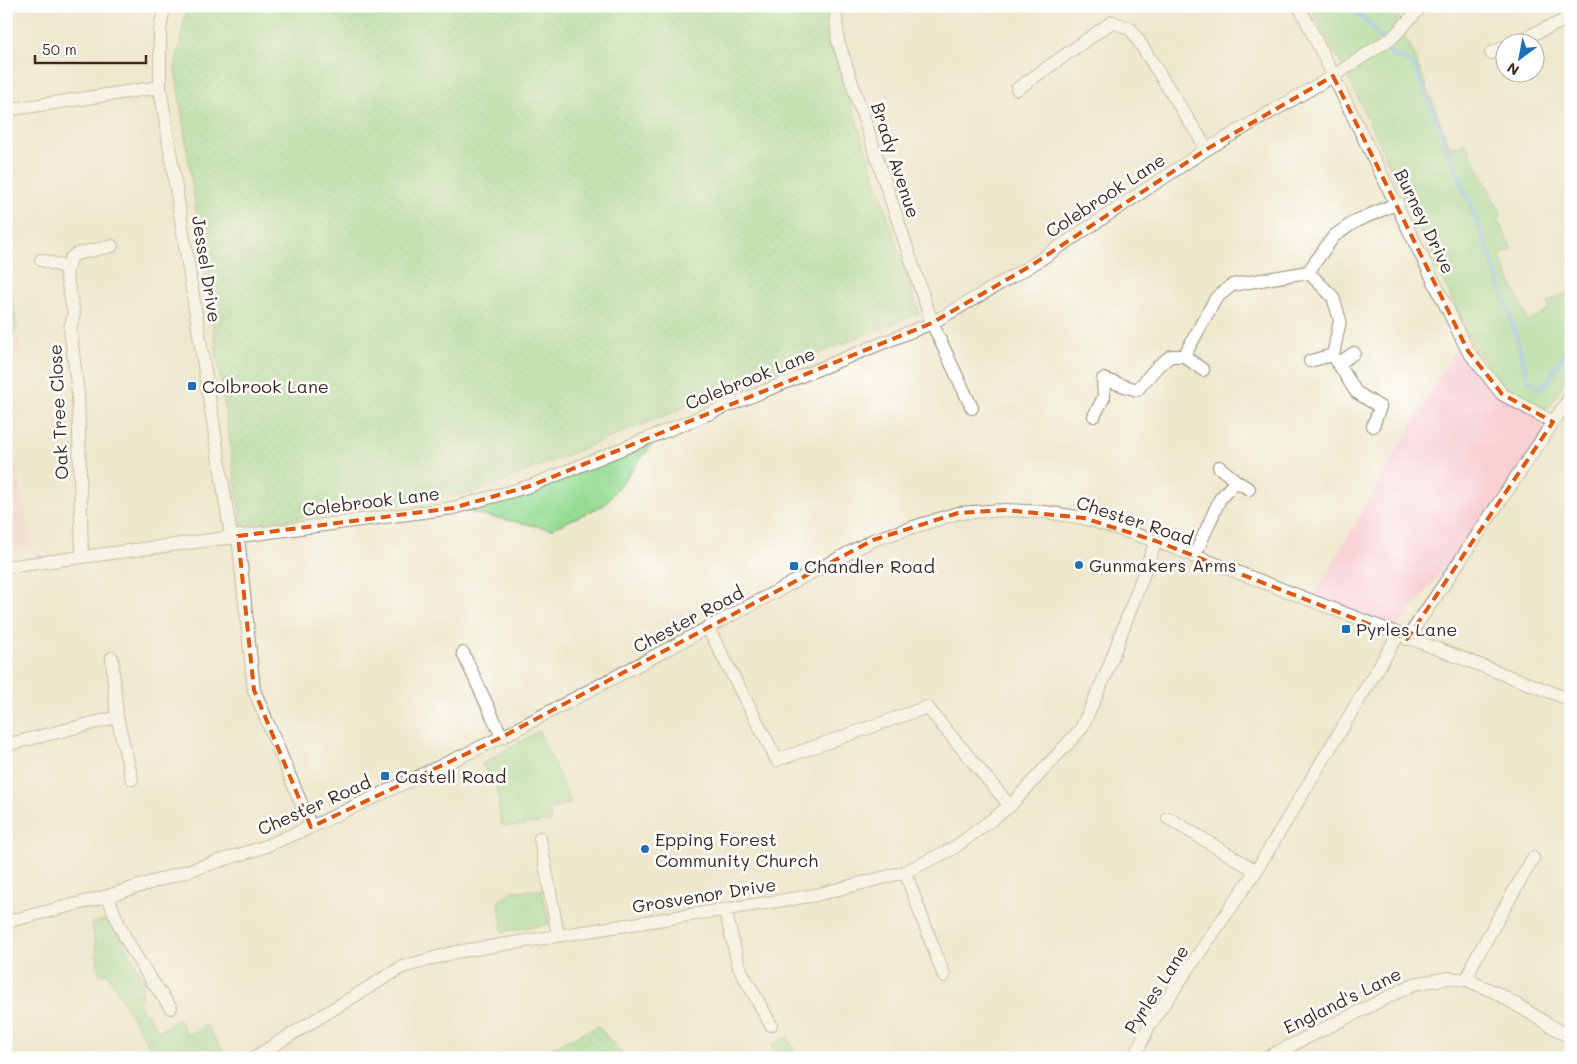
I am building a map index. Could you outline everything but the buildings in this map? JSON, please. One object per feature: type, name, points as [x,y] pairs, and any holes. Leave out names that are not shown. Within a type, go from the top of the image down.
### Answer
[{"type":"street","name":"Jessel Drive","points":[[164,6],[160,31],[160,88],[234,536]]},
{"type":"street","name":"Brady Avenue","points":[[835,6],[838,41],[932,324],[972,408]]},
{"type":"street","name":"Burney Drive","points":[[1299,6],[1398,203],[1468,351],[1502,394],[1553,422]]},
{"type":"street","name":"Colebrook Lane","points":[[6,567],[453,508],[530,486],[932,324],[1032,265],[1207,149],[1333,76],[1393,37],[1422,6]]},
{"type":"street","points":[[1538,32],[1563,21],[1571,11]]},
{"type":"street","points":[[1017,89],[1112,22],[1131,29],[1207,149]]},
{"type":"street","points":[[6,110],[160,88]]},
{"type":"street","points":[[1184,356],[1216,298],[1232,285],[1308,272],[1334,236],[1356,221],[1398,203]]},
{"type":"street","points":[[41,260],[68,268],[70,260],[76,254],[112,246]]},
{"type":"street","name":"Oak Tree Close","points":[[68,268],[66,274],[74,314],[70,328],[78,393],[82,557]]},
{"type":"street","points":[[1308,272],[1333,297],[1340,320],[1336,359],[1356,392],[1380,407],[1373,426]]},
{"type":"street","points":[[1310,361],[1336,359],[1354,352]]},
{"type":"street","points":[[1094,416],[1104,397],[1103,379],[1137,390],[1171,356],[1184,356],[1203,370]]},
{"type":"street","name":"Pyrles Lane","points":[[1134,1058],[1150,1024],[1256,872],[1402,637],[1571,396]]},
{"type":"street","points":[[1219,467],[1249,489]]},
{"type":"street","points":[[1194,557],[1220,499],[1236,481]]},
{"type":"street","name":"Chester Road","points":[[6,922],[108,896],[261,848],[312,827],[502,737],[873,540],[958,514],[1005,510],[1044,512],[1084,518],[1156,541],[1402,637],[1571,700]]},
{"type":"street","points":[[234,536],[254,690],[312,827]]},
{"type":"street","name":"Grosvenor Drive","points":[[253,1058],[402,967],[456,952],[816,895],[905,872],[954,848],[1010,806],[1081,729],[1106,674],[1156,541]]},
{"type":"street","points":[[708,628],[777,760],[927,707],[1010,806]]},
{"type":"street","points":[[463,653],[502,737]]},
{"type":"street","points":[[112,658],[118,717],[132,779]]},
{"type":"street","points":[[6,745],[118,717]]},
{"type":"street","points":[[1168,818],[1256,872]]},
{"type":"street","points":[[540,838],[558,935]]},
{"type":"street","points":[[1467,980],[1473,963],[1532,858]]},
{"type":"street","points":[[905,872],[944,976]]},
{"type":"street","points":[[108,896],[115,917],[132,951],[170,1008]]},
{"type":"street","points":[[725,910],[739,967],[771,1025]]},
{"type":"street","name":"England's Lane","points":[[1266,1058],[1414,984],[1448,978],[1467,980],[1497,993],[1571,1038]]},
{"type":"highlighted area","points":[[1333,76],[1468,351],[1502,394],[1553,422],[1407,639],[1156,541],[1084,518],[1005,510],[958,513],[873,540],[502,737],[311,827],[254,690],[238,536],[453,508],[530,486],[932,323],[1032,265],[1207,149]]},
{"type":"shaded area","points":[[6,263],[21,352],[6,361]]},
{"type":"shaded area","points":[[1462,338],[1502,394],[1553,422],[1522,469],[1398,627],[1311,601]]},
{"type":"shaded area","points":[[6,406],[32,549],[6,553]]},
{"type":"green space","points":[[187,6],[827,6],[833,47],[919,313],[473,493],[242,526],[175,68]]},
{"type":"green space","points":[[1310,6],[1408,6],[1396,21],[1412,50],[1451,149],[1465,143],[1502,215],[1497,218],[1512,250],[1499,255],[1528,321],[1549,310],[1548,302],[1571,291],[1571,372],[1548,409],[1505,388],[1474,347],[1349,79]]},
{"type":"green space","points":[[6,263],[17,328],[6,339]]},
{"type":"green space","points":[[654,442],[604,505],[551,529],[462,511],[532,492]]},
{"type":"green space","points":[[539,731],[571,803],[549,810],[551,821],[514,826],[501,825],[497,788],[482,764]]},
{"type":"green space","points":[[542,890],[549,924],[502,932],[499,901],[512,891]]},
{"type":"green space","points":[[110,919],[145,980],[139,1004],[159,1031],[178,1019],[187,1035],[206,1025],[228,1058],[149,1058],[154,1054],[107,973],[100,975],[92,923]]},
{"type":"green space","points":[[598,1026],[625,1058],[530,1058]]},
{"type":"green space","points":[[787,1037],[800,1058],[778,1058],[771,1046]]},
{"type":"waterway","points":[[1350,6],[1372,27],[1394,57],[1399,57],[1414,65],[1491,260],[1505,300],[1528,380],[1539,388],[1546,384],[1571,343]]},
{"type":"place","name":"Colbrook Lane","points":[[192,386]]},
{"type":"place","name":"Gunmakers Arms","points":[[1079,565]]},
{"type":"place","name":"Chandler Road","points":[[794,566]]},
{"type":"place","name":"Pyrles Lane","points":[[1346,629]]},
{"type":"place","name":"Castell Road","points":[[385,776]]},
{"type":"place","name":"Epping Forest Community Church","points":[[645,849]]}]
